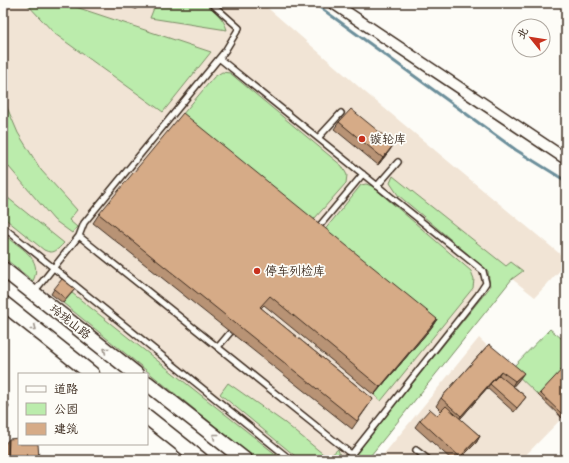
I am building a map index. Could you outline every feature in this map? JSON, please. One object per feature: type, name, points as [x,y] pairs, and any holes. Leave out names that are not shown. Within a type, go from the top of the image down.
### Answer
[{"type":"main road","name":"玲珑山路","points":[[3,269],[135,373]]},
{"type":"main road","points":[[3,303],[91,373]]},
{"type":"main road","points":[[148,384],[245,460]]},
{"type":"main road","points":[[148,418],[197,459]]},
{"type":"street","points":[[332,3],[566,159]]},
{"type":"lane","points":[[33,293],[79,236],[84,223],[220,59],[239,28],[211,3]]},
{"type":"lane","points":[[220,59],[483,271],[486,283],[478,295],[347,460]]},
{"type":"lane","points":[[318,138],[341,113]]},
{"type":"lane","points":[[377,186],[398,162]]},
{"type":"lane","points":[[310,238],[363,174]]},
{"type":"lane","points":[[3,227],[291,460]]},
{"type":"lane","points":[[79,236],[351,454]]},
{"type":"lane","points":[[218,347],[237,325]]},
{"type":"lane","points":[[416,450],[429,460]]},
{"type":"shaded area","points":[[3,3],[262,3],[366,93],[566,259],[566,264],[535,297],[512,279],[367,460],[256,460],[3,257]]},
{"type":"shaded area","points":[[479,338],[562,418],[521,460],[379,460]]},
{"type":"green space","points":[[26,3],[64,3],[211,52],[163,112],[55,34]]},
{"type":"green space","points":[[156,3],[205,3],[221,18],[227,30],[150,18]]},
{"type":"green space","points":[[222,72],[230,73],[342,166],[347,175],[346,183],[307,227],[177,121],[214,77]]},
{"type":"green space","points":[[3,98],[18,133],[41,170],[77,210],[69,220],[77,227],[72,233],[54,220],[3,160]]},
{"type":"green space","points":[[393,176],[506,266],[511,262],[523,271],[512,279],[367,460],[351,460],[490,287],[488,271],[398,195],[390,183]]},
{"type":"green space","points":[[366,184],[372,186],[471,271],[474,279],[473,288],[381,401],[374,395],[431,328],[319,237],[361,185]]},
{"type":"green space","points":[[3,194],[64,243],[53,252],[44,250],[3,217]]},
{"type":"green space","points":[[3,234],[33,259],[36,273],[33,281],[3,257]]},
{"type":"green space","points":[[72,293],[283,460],[257,460],[63,303]]},
{"type":"green space","points":[[550,329],[566,342],[566,366],[538,395],[511,369]]},
{"type":"green space","points":[[228,383],[285,423],[328,458],[338,449],[340,456],[337,460],[300,460],[220,394]]},
{"type":"building","points":[[351,109],[394,144],[383,158],[339,122]]},
{"type":"building","name":"停车列检库","points":[[183,113],[437,319],[380,387],[270,296],[260,307],[373,399],[357,421],[99,214]]},
{"type":"building","points":[[62,279],[75,289],[66,299],[54,289]]},
{"type":"building","points":[[489,344],[524,373],[515,381],[501,371],[461,416],[441,398]]},
{"type":"building","points":[[566,365],[566,412],[563,415],[540,393]]},
{"type":"building","points":[[499,375],[526,397],[517,408],[490,384]]},
{"type":"building","points":[[3,388],[9,407],[3,409]]},
{"type":"building","points":[[446,406],[480,436],[460,457],[420,420],[430,409],[437,415]]},
{"type":"building","points":[[18,438],[18,445],[38,445],[39,458],[33,457],[33,460],[13,460],[8,458],[9,439]]},
{"type":"waterway","points":[[314,3],[516,150],[566,181]]},
{"type":"place","name":"镟轮库","points":[[362,139]]},
{"type":"place","name":"停车列检库","points":[[257,271]]}]
